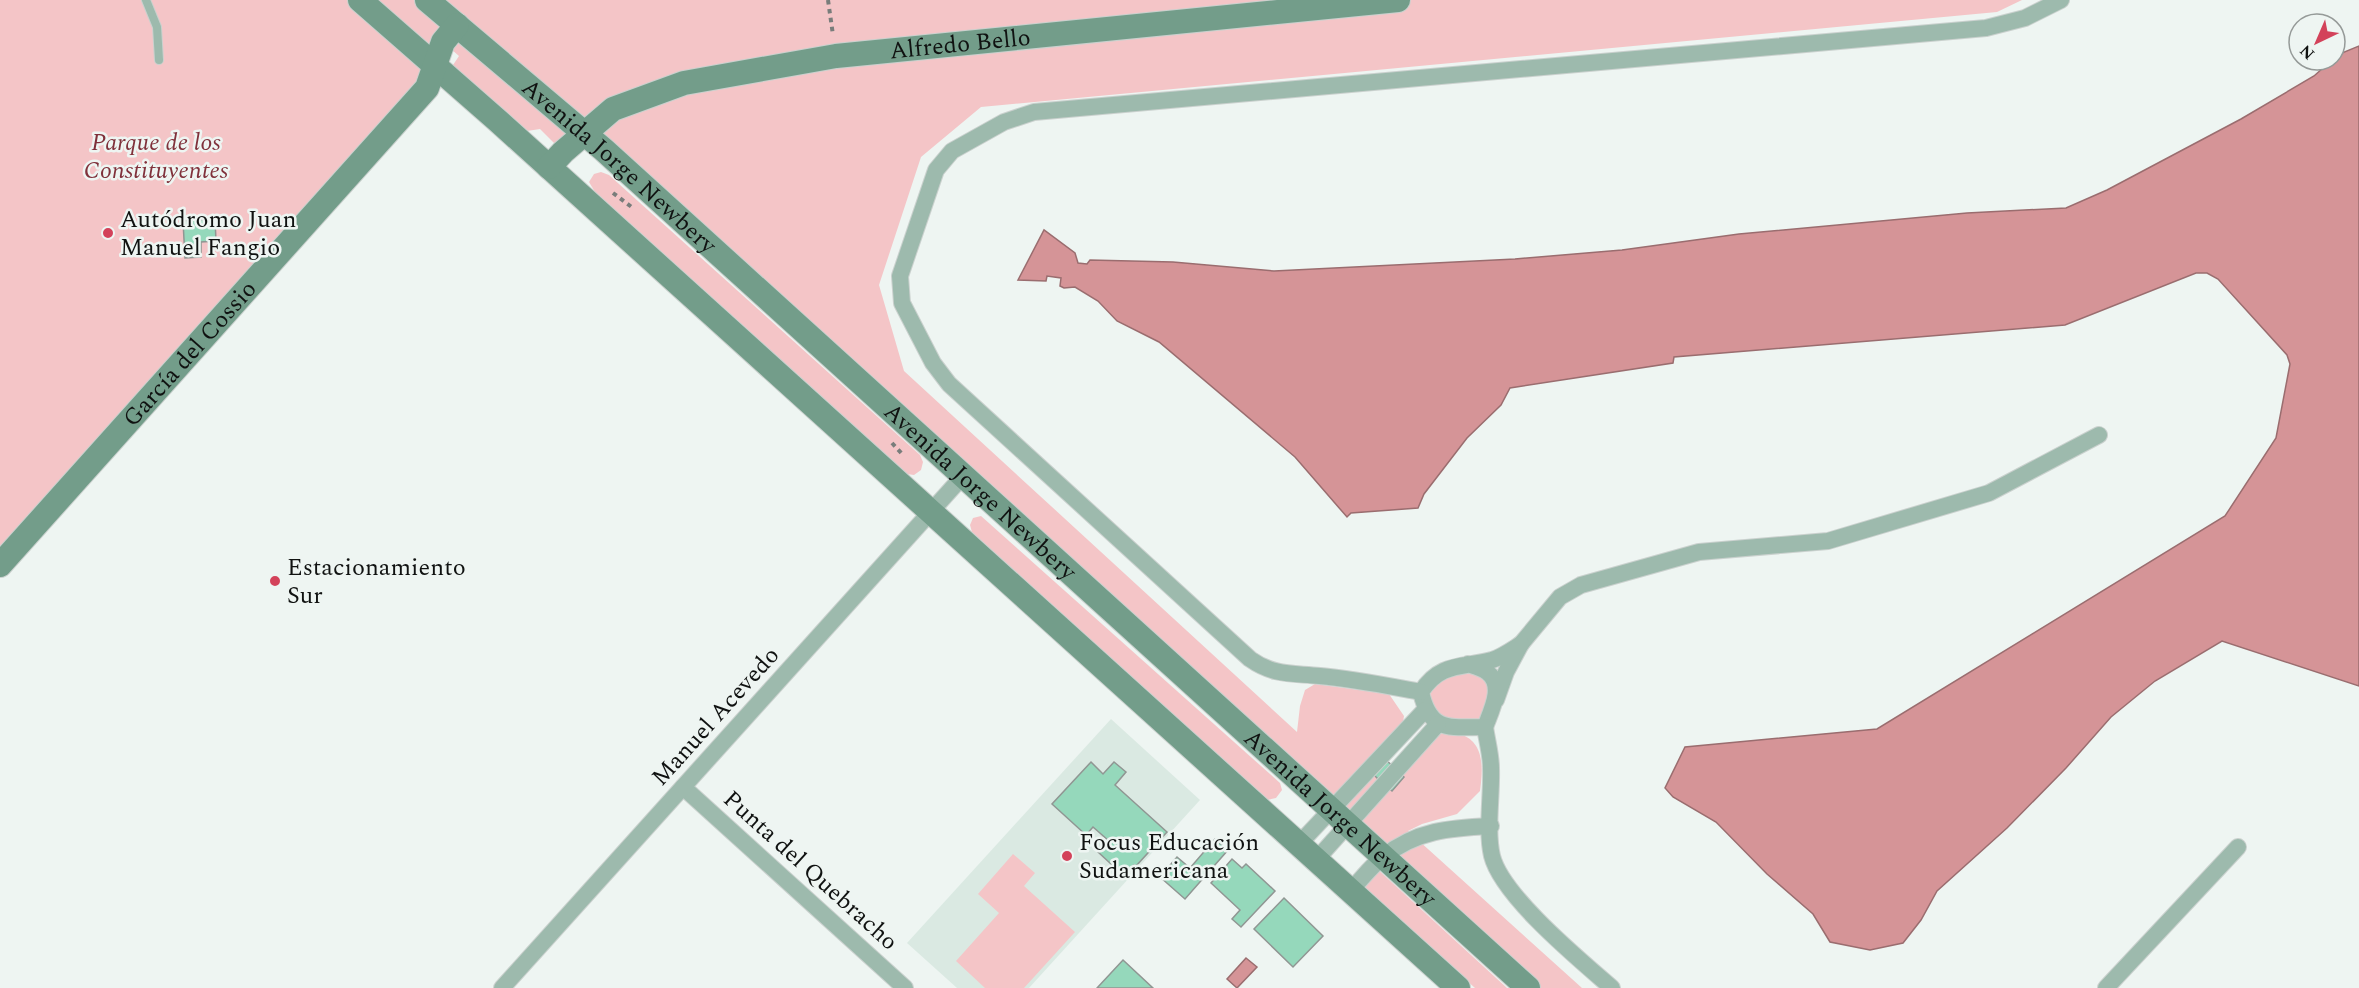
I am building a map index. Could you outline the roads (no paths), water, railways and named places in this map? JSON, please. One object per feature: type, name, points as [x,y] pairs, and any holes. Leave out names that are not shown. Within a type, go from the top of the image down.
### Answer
[{"type":"main road","name":"Avenida Jorge Newbery","points":[[360,0],[435,64],[1458,988]]},
{"type":"main road","name":"Avenida Jorge Newbery","points":[[427,0],[585,133],[1528,988]]},
{"type":"main road","name":"Alfredo Bello","points":[[549,167],[613,109],[684,83],[836,56],[1398,0]]},
{"type":"main road","name":"García del Cossio","points":[[0,565],[427,88],[443,42],[457,25]]},
{"type":"street","points":[[1421,692],[1320,676],[1279,674],[1262,668],[949,384],[933,363],[902,303],[900,276],[936,170],[952,151],[1004,122],[1034,112],[1986,28],[2025,18],[2061,0]]},
{"type":"street","points":[[1612,988],[1563,946],[1527,908],[1504,879],[1492,856],[1491,766],[1485,727],[1506,672],[1521,644],[1560,597],[1581,585],[1700,552],[1828,541],[1989,493],[2099,435]]},
{"type":"street","name":"Manuel Acevedo","points":[[502,988],[963,476]]},
{"type":"street","points":[[1485,727],[1455,727],[1438,724],[1425,710],[1421,692],[1429,680],[1444,670],[1494,660],[1521,644]]},
{"type":"street","points":[[1468,664],[1488,672],[1496,683],[1496,700]]},
{"type":"street","points":[[1308,852],[1340,818],[1425,710]]},
{"type":"street","points":[[1308,852],[1438,724]]},
{"type":"street","name":"Punta del Quebracho","points":[[683,787],[905,988]]},
{"type":"street","points":[[1350,891],[1383,857],[1415,837],[1441,829],[1491,826]]},
{"type":"street","points":[[2106,988],[2238,847]]},
{"type":"lane","points":[[146,0],[157,27],[159,60]]},
{"type":"place","name":"Autódromo Juan Manuel Fangio","points":[[108,233]]},
{"type":"place","name":"Estacionamiento Sur","points":[[275,581]]},
{"type":"place","name":"Focus Educación Sudamericana","points":[[1067,856]]},
{"type":"park label","name":"Parque de los Constituyentes","points":[[156,156]]}]
